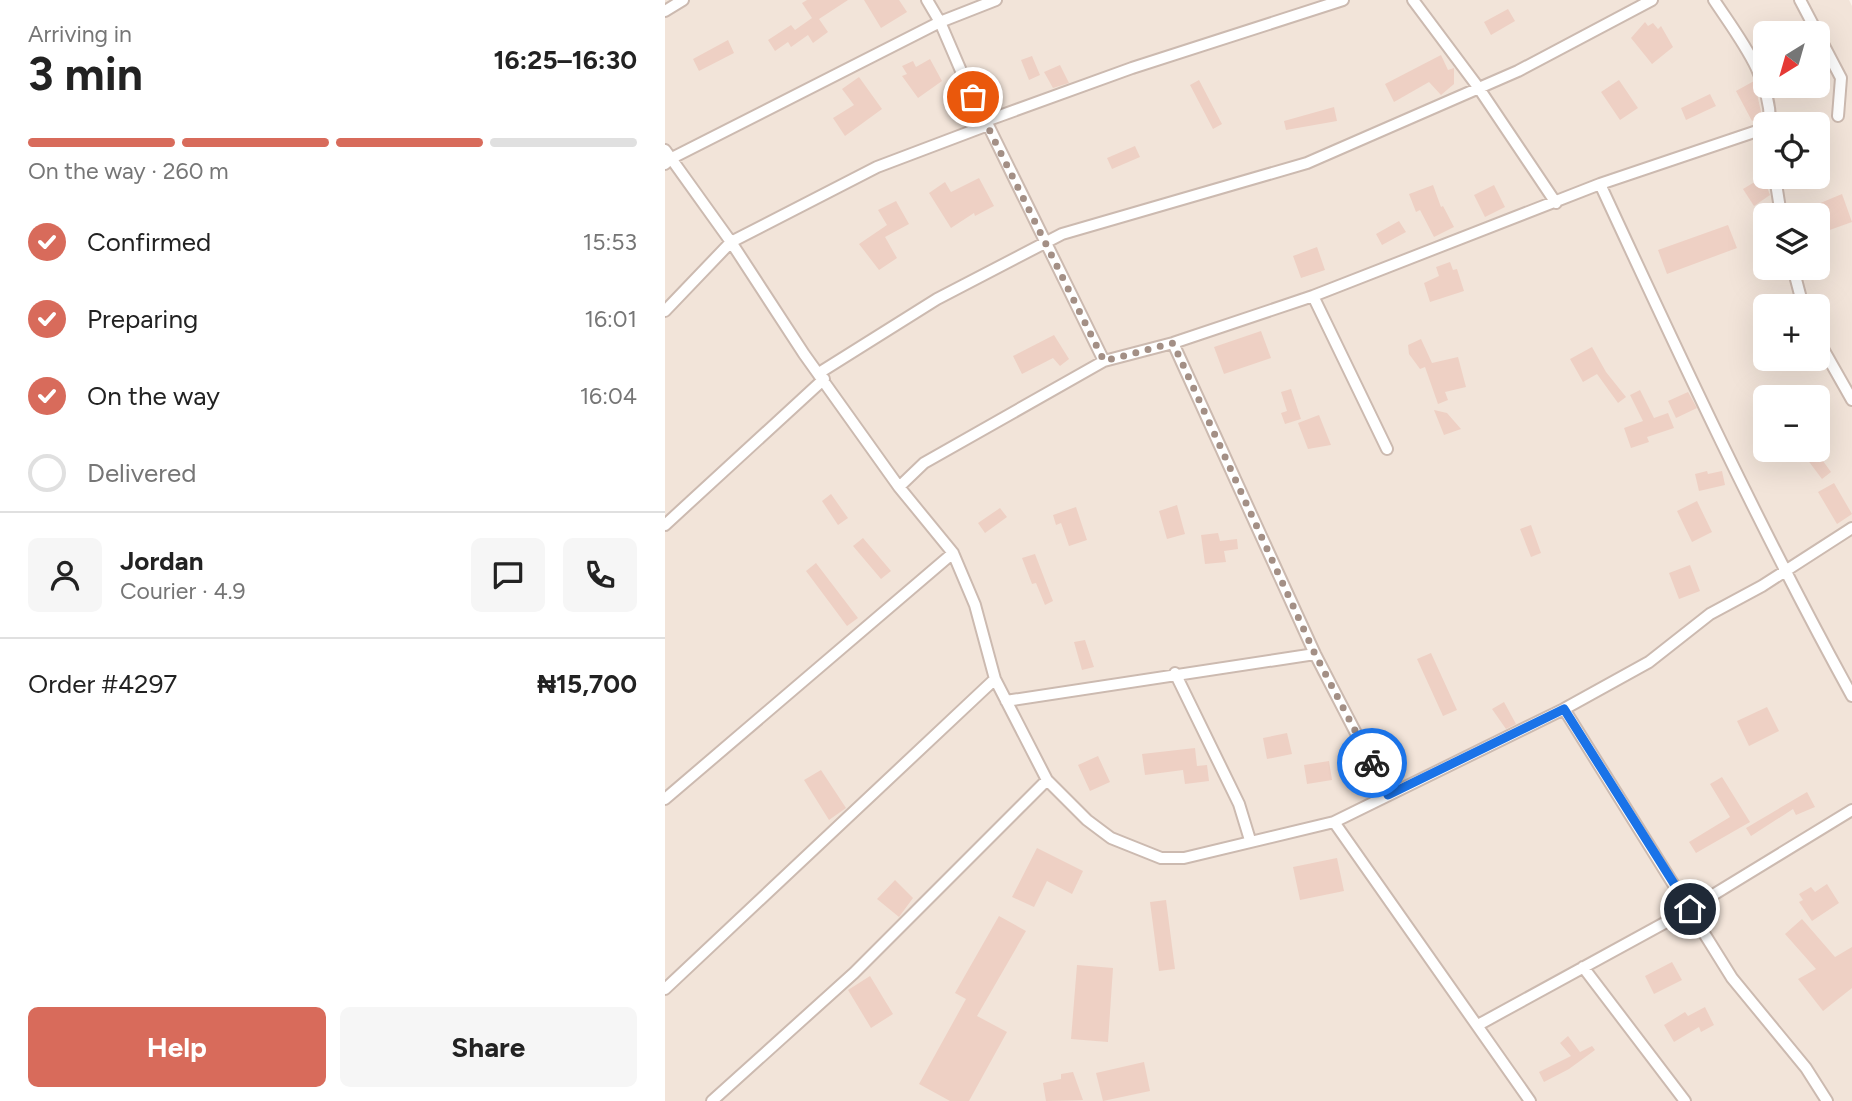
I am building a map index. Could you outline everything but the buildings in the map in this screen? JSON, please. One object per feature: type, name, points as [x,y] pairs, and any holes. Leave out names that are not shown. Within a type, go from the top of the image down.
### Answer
[{"type":"street","points":[[665,11],[683,0]]},
{"type":"street","points":[[927,0],[1104,361]]},
{"type":"street","points":[[996,0],[940,22],[667,157],[731,242],[899,487],[953,553],[975,605],[995,678],[1048,780],[1087,820],[1111,838],[1161,858],[1184,858],[1250,840],[1334,822],[1564,709],[1649,662],[1710,614],[1784,572],[1852,528]]},
{"type":"street","points":[[665,311],[731,242],[877,167],[1132,68],[1343,0]]},
{"type":"street","points":[[1413,0],[1478,87],[1556,203]]},
{"type":"street","points":[[665,525],[821,376],[937,299],[1062,234],[1307,163],[1518,71],[1652,0]]},
{"type":"street","points":[[1714,0],[1752,58],[1770,102],[1770,112]]},
{"type":"street","points":[[1800,0],[1840,78],[1837,116]]},
{"type":"street","points":[[899,487],[924,463],[1104,361],[1173,343],[1313,296],[1433,252],[1471,233],[1556,203],[1600,184],[1753,132]]},
{"type":"street","points":[[1600,184],[1704,410],[1784,572],[1852,696]]},
{"type":"street","points":[[1313,296],[1387,449]]},
{"type":"street","points":[[1173,343],[1315,654],[1388,795]]},
{"type":"street","points":[[1830,361],[1852,400]]},
{"type":"street","points":[[665,799],[953,553]]},
{"type":"street","points":[[1006,701],[1175,673],[1315,654]]},
{"type":"street","points":[[1175,673],[1239,804],[1250,840]]},
{"type":"street","points":[[665,989],[995,678]]},
{"type":"street","points":[[1564,709],[1732,978],[1806,1068],[1827,1101]]},
{"type":"street","points":[[712,1101],[854,974],[1048,780]]},
{"type":"street","points":[[1478,1025],[1690,909],[1852,810]]},
{"type":"street","points":[[1334,822],[1529,1101]]},
{"type":"street","points":[[1583,967],[1685,1101]]},
{"type":"shaded area","points":[[665,0],[1849,0],[1852,6],[1852,1101],[665,1101]]},
{"type":"way so far","points":[[973,97],[983,122],[988,125],[1104,361],[1173,343],[1293,600],[1315,654],[1372,763]]},
{"type":"route","points":[[1372,763],[1388,795],[1564,709],[1690,909]]}]
